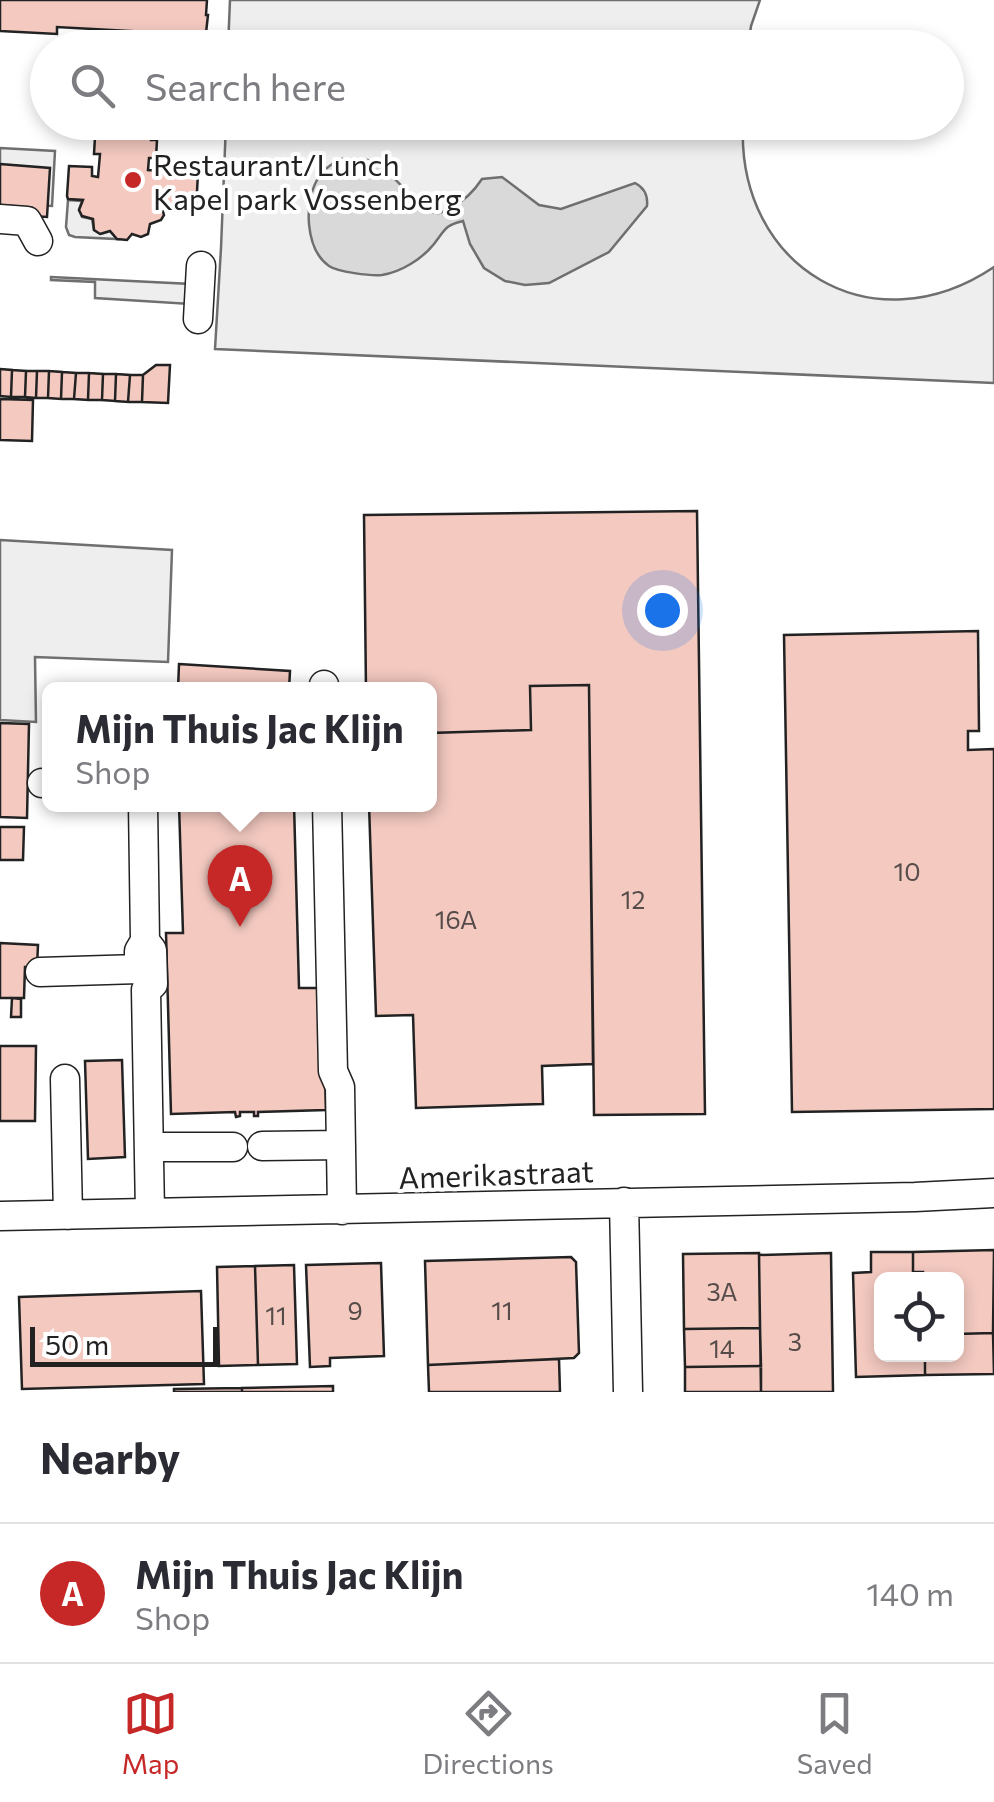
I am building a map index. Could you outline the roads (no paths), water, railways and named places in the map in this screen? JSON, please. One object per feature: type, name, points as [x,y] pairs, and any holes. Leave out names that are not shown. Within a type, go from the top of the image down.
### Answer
[{"type":"street","points":[[0,218],[27,221],[38,241]]},
{"type":"street","points":[[198,320],[201,266]]},
{"type":"street","points":[[143,812],[150,1213]]},
{"type":"street","points":[[327,812],[342,1210]]},
{"type":"street","points":[[40,972],[143,967]]},
{"type":"street","points":[[66,1079],[68,1215]]},
{"type":"street","points":[[262,1146],[342,1145]]},
{"type":"street","points":[[149,1147],[234,1146]]},
{"type":"street","name":"Amerikastraat","points":[[0,1216],[994,1193]]},
{"type":"street","points":[[624,1202],[628,1392]]},
{"type":"place","name":"Restaurant/Lunch Kapel park Vossenberg","points":[[133,180]]},
{"type":"place","name":"Mijn Thuis Jac Klijn","points":[[240,927]]}]
